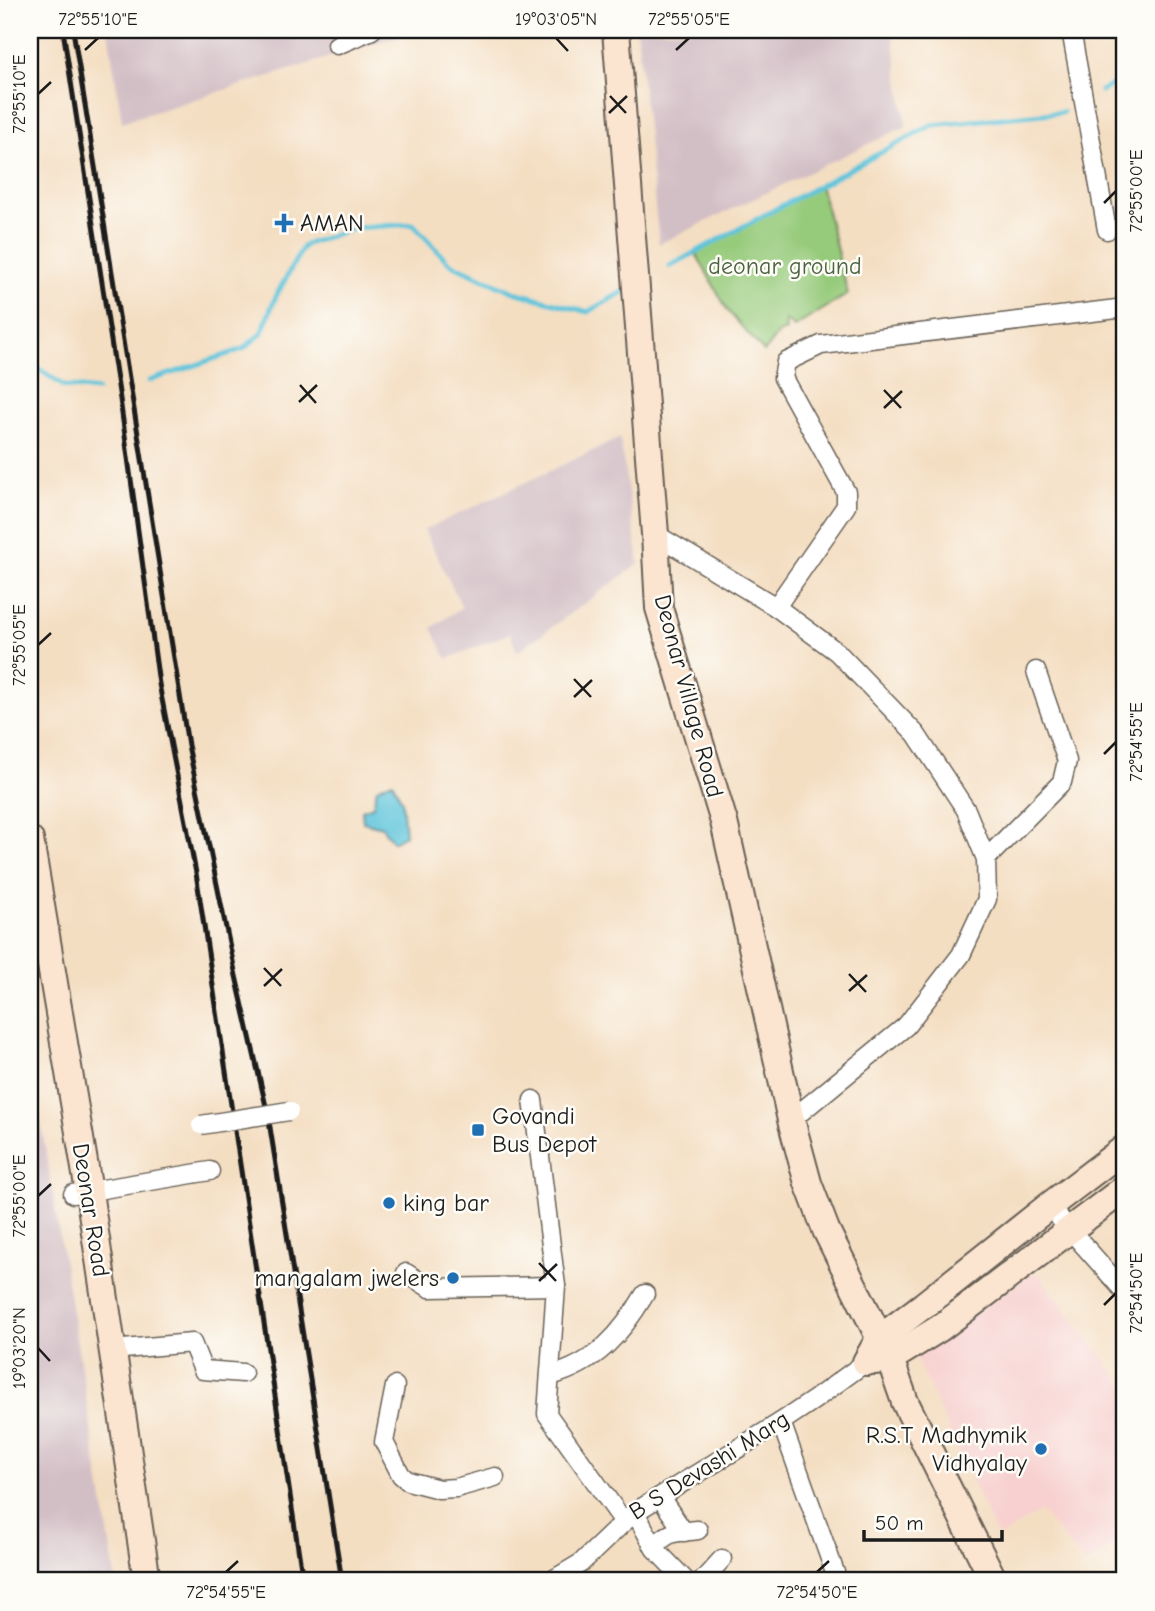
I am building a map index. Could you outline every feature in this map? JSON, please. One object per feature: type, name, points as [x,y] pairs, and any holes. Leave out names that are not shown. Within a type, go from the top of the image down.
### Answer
[{"type":"main road","name":"Deonar Village Road","points":[[616,30],[659,608],[724,822],[791,1120],[808,1183],[878,1353],[994,1581]]},
{"type":"main road","name":"Deonar Road","points":[[30,840],[56,1044],[117,1435],[147,1581]]},
{"type":"main road","name":"Deonar Road","points":[[30,928],[56,1044]]},
{"type":"main road","name":"B S Devashi Marg","points":[[878,1353],[924,1305],[1125,1148]]},
{"type":"main road","name":"B S Devashi Marg","points":[[878,1353],[940,1328],[1125,1188]]},
{"type":"main road","name":"Deonar Road","points":[[81,1193],[112,1350],[131,1581]]},
{"type":"main road","points":[[924,1305],[940,1328]]},
{"type":"street","points":[[337,45],[372,30]]},
{"type":"street","points":[[1071,30],[1107,230]]},
{"type":"street","points":[[776,607],[846,506],[846,492],[783,377],[786,362],[821,345],[1125,308]]},
{"type":"street","points":[[655,534],[776,607],[837,652],[915,734],[966,810],[986,859],[986,899],[961,955],[906,1026],[791,1120]]},
{"type":"street","points":[[986,859],[1062,782],[1067,761],[1036,671]]},
{"type":"street","points":[[533,1100],[556,1286],[550,1376],[579,1366],[604,1347],[621,1331],[645,1294]]},
{"type":"street","points":[[201,1125],[289,1111]]},
{"type":"street","points":[[81,1193],[210,1171]]},
{"type":"street","points":[[1049,1206],[1123,1285]]},
{"type":"street","points":[[406,1273],[430,1288],[556,1286]]},
{"type":"street","points":[[112,1350],[192,1343],[203,1370],[243,1373]]},
{"type":"street","name":"B S Devashi Marg","points":[[550,1376],[547,1414],[629,1517],[781,1422],[878,1353]]},
{"type":"street","points":[[395,1386],[384,1443],[401,1475],[408,1480],[439,1489],[456,1488],[495,1477]]},
{"type":"street","points":[[781,1422],[838,1581]]},
{"type":"street","points":[[654,1547],[665,1535],[691,1531],[660,1497]]},
{"type":"street","points":[[551,1581],[581,1563],[629,1517],[686,1581]]},
{"type":"street","points":[[702,1581],[722,1559]]},
{"type":"shaded area","points":[[108,30],[417,30],[122,122]]},
{"type":"shaded area","points":[[637,30],[892,30],[906,126],[659,244]]},
{"type":"shaded area","points":[[620,438],[639,564],[517,652],[510,633],[447,659],[432,628],[462,607],[424,530]]},
{"type":"shaded area","points":[[30,1055],[116,1581],[30,1581]]},
{"type":"shaded area","name":"R.S.T Madhymik Vidhyalay","points":[[1036,1271],[1125,1387],[1125,1537],[1086,1565],[1041,1511],[998,1538],[915,1356]]},
{"type":"green space","name":"deonar ground","points":[[820,184],[848,294],[794,327],[785,320],[786,330],[778,333],[764,352],[728,311],[695,252]]},
{"type":"water","points":[[392,781],[402,801],[405,835],[393,842],[382,827],[363,822],[362,810],[373,806],[377,788]]},
{"type":"waterway","points":[[1101,91],[1125,77]]},
{"type":"waterway","points":[[670,266],[932,125],[1063,112]]},
{"type":"waterway","points":[[149,381],[243,349],[261,334],[276,296],[304,245],[354,228],[413,224],[449,263],[514,292],[588,312],[628,289]]},
{"type":"waterway","points":[[30,363],[64,386],[97,390]]},
{"type":"railway","points":[[63,30],[120,399],[159,684],[196,873],[303,1581]]},
{"type":"railway","points":[[73,30],[188,745],[268,1115],[342,1581]]},
{"type":"place","name":"AMAN","points":[[284,223]]},
{"type":"place","name":"Govandi Bus Depot","points":[[478,1130]]},
{"type":"place","name":"king bar","points":[[389,1203]]},
{"type":"place","name":"mangalam jwelers","points":[[453,1278]]},
{"type":"place","name":"R.S.T Madhymik Vidhyalay","points":[[1041,1449]]}]
